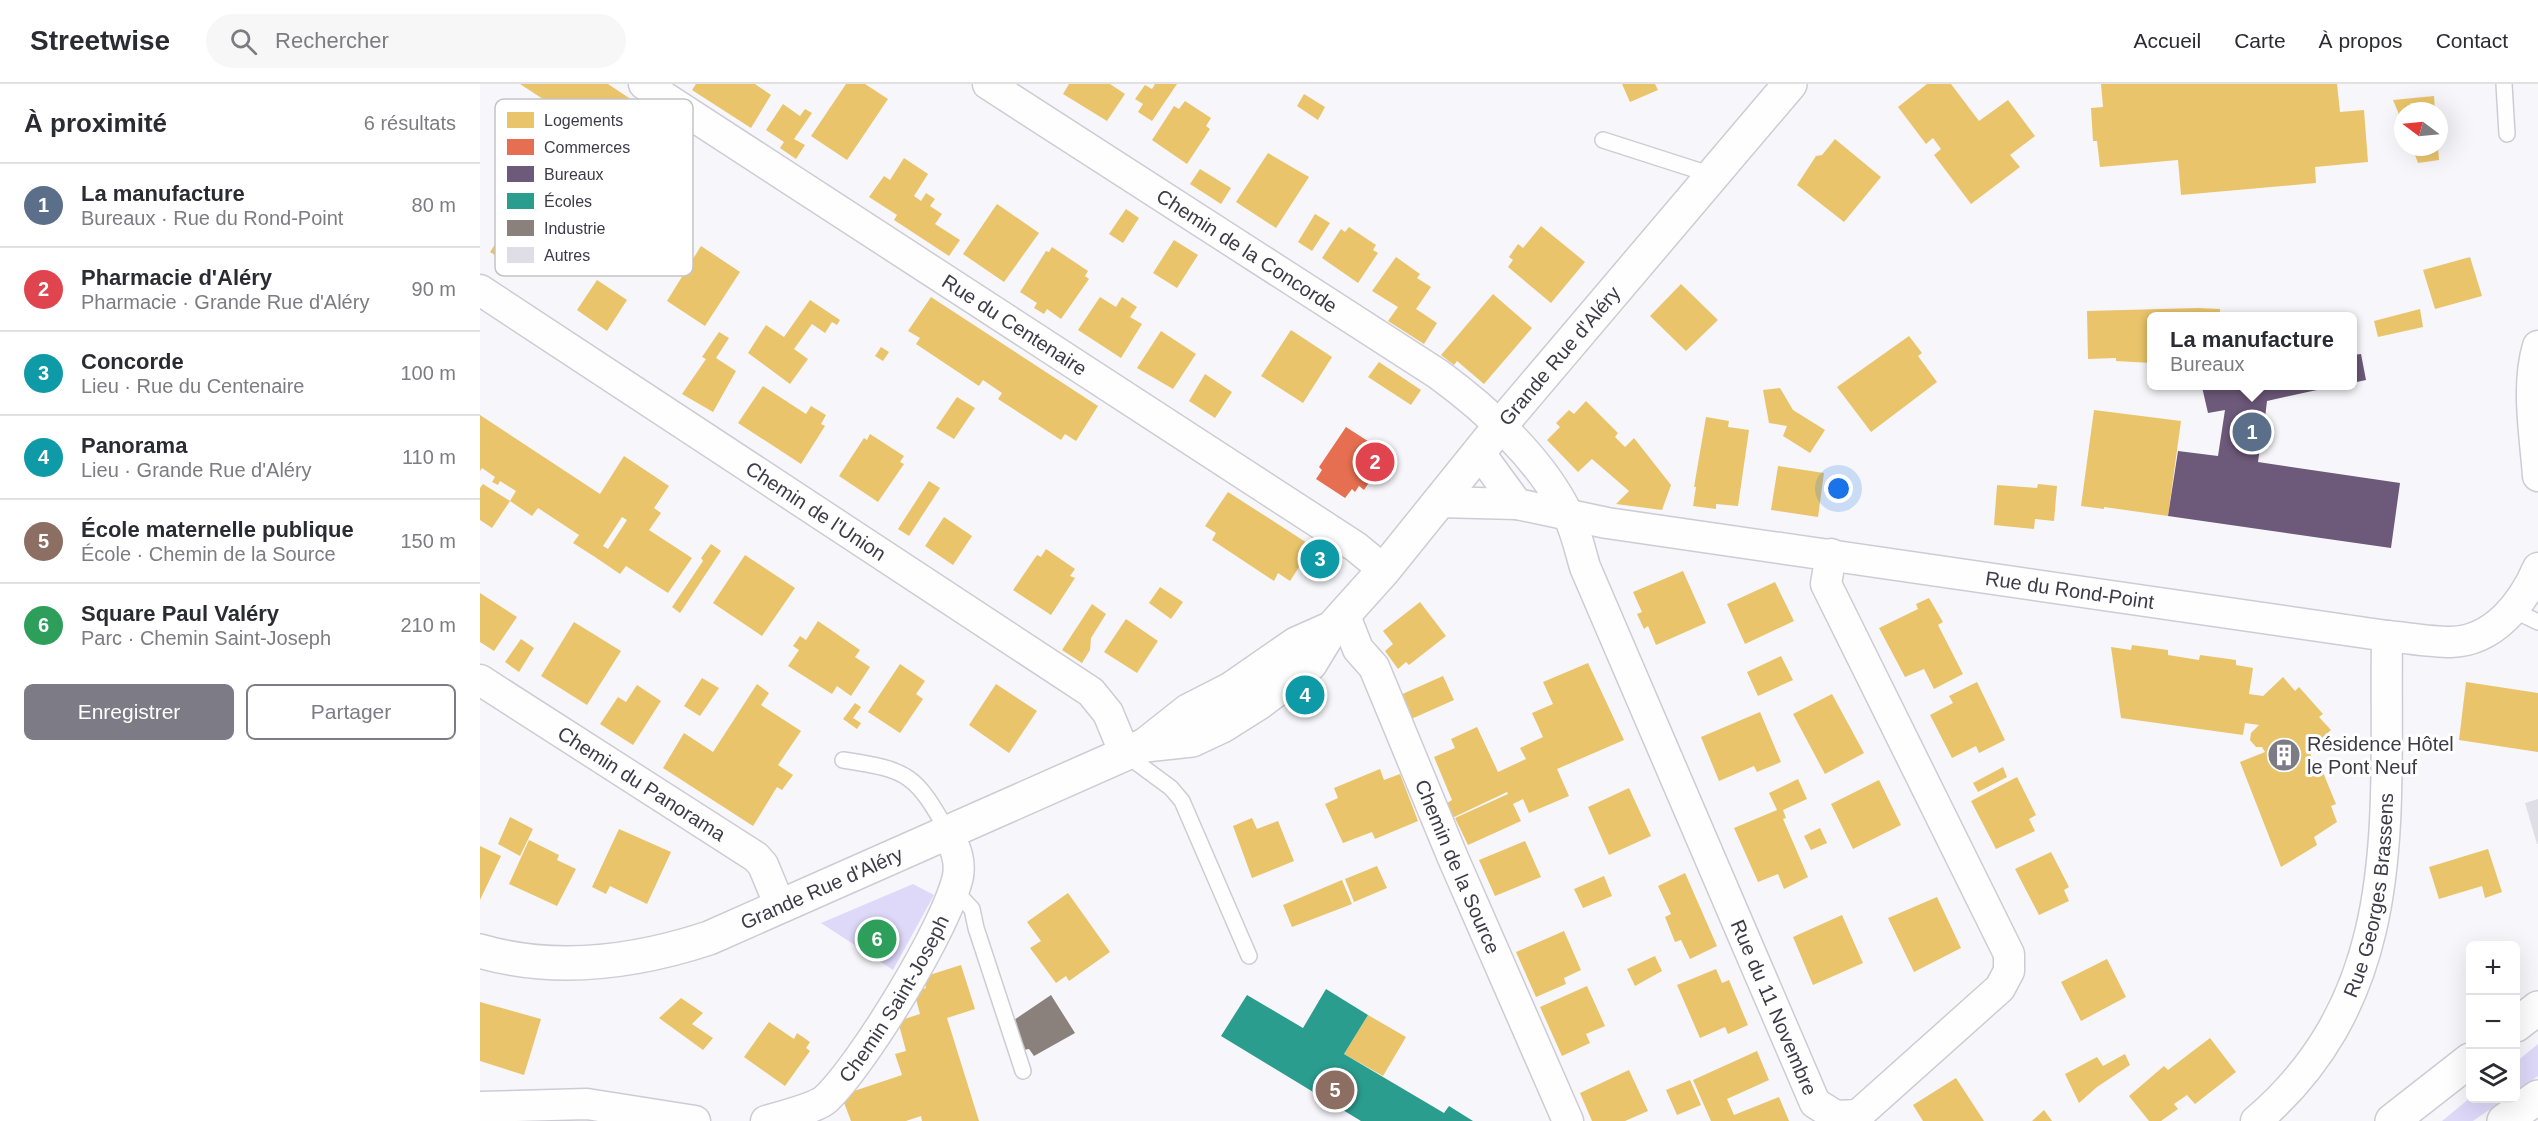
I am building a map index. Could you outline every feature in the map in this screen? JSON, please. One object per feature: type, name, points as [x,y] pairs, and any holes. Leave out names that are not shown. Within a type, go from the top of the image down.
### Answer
[{"type":"main road","name":"Grande Rue d'Aléry","points":[[480,951],[523,959],[562,962],[605,961],[646,956],[709,938],[1135,750],[1188,711],[1232,689],[1296,644],[1338,622],[1384,570],[1500,426],[1790,84]]},
{"type":"main road","points":[[2520,1022],[2538,1008]]},
{"type":"main road","points":[[2392,1121],[2466,1063]]},
{"type":"main road","points":[[2504,1121],[2538,1097]]},
{"type":"street","name":"Rue du Centenaire","points":[[644,84],[667,99]]},
{"type":"street","name":"Chemin de la Concorde","points":[[988,84],[1438,374],[1500,426]]},
{"type":"street","name":"Rue du Centenaire","points":[[693,116],[1346,541],[1384,570]]},
{"type":"street","name":"Chemin de l'Union","points":[[480,290],[1091,692],[1135,750]]},
{"type":"street","points":[[2538,346],[2534,361],[2533,382],[2538,476]]},
{"type":"street","points":[[1500,426],[1527,453],[1568,514]]},
{"type":"street","points":[[1479,452],[1517,504]]},
{"type":"street","name":"Rue du Rond-Point","points":[[1439,502],[1517,504],[1624,526],[1831,554],[2032,586],[2387,636],[2453,642],[2473,638],[2497,625],[2526,616],[2528,591],[2538,568]]},
{"type":"street","name":"Rue du 11 Novembre","points":[[1568,514],[1586,567],[1815,1103],[1836,1116],[1858,1115],[2000,988],[2009,971],[2009,954],[1826,584],[1831,554]]},
{"type":"street","name":"Chemin de la Source","points":[[1338,622],[1374,667],[1453,858],[1568,1121]]},
{"type":"street","name":"Rue Georges Brassens","points":[[2256,1121],[2286,1096],[2314,1059],[2359,977],[2372,934],[2383,869],[2387,636]]},
{"type":"street","name":"Chemin du Panorama","points":[[480,680],[756,857],[763,865],[780,906]]},
{"type":"street","name":"Chemin Saint-Joseph","points":[[766,1121],[829,1111],[926,948],[954,890],[958,874],[958,854],[948,832]]},
{"type":"street","points":[[480,1107],[587,1104],[695,1121]]},
{"type":"lane","points":[[2504,84],[2507,134]]},
{"type":"lane","points":[[1603,140],[1712,175]]},
{"type":"lane","points":[[1135,750],[1182,801],[1249,956]]},
{"type":"lane","points":[[843,760],[889,767],[912,780],[925,792],[948,832]]},
{"type":"lane","points":[[954,890],[972,909],[976,928],[1023,1071]]},
{"type":"shaded area","points":[[913,884],[934,895],[893,970],[821,923]]},
{"type":"shaded area","points":[[2538,1044],[2538,1076],[2520,1088],[2520,1059]]},
{"type":"shaded area","points":[[2466,1101],[2499,1103],[2473,1121],[2442,1121]]},
{"type":"building: Logements","points":[[520,84],[608,84],[631,99],[556,99],[543,99]]},
{"type":"building: Logements","points":[[696,84],[755,84],[771,95],[751,128],[692,90]]},
{"type":"building: Logements","points":[[846,84],[865,84],[888,99],[847,160],[811,136]]},
{"type":"building: Logements","points":[[1069,84],[1110,84],[1125,94],[1107,121],[1063,94]]},
{"type":"building: Logements","points":[[1155,84],[1177,84],[1152,121],[1138,112],[1143,104],[1135,99],[1145,85],[1152,89]]},
{"type":"building: Logements","points":[[1622,84],[1655,84],[1658,90],[1630,102]]},
{"type":"building: Logements","points":[[1927,84],[1951,84],[1979,121],[2008,100],[2035,136],[2010,155],[2020,167],[1971,204],[1934,155],[1941,149],[1933,138],[1926,144],[1898,107]]},
{"type":"building: Logements","points":[[2101,84],[2337,84],[2340,112],[2364,110],[2368,162],[2315,167],[2316,183],[2181,195],[2178,160],[2100,167],[2097,141],[2093,141],[2091,108],[2103,107]]},
{"type":"building: Logements","points":[[1304,94],[1325,107],[1318,120],[1297,106]]},
{"type":"building: Logements","points":[[2434,96],[2434,102],[2394,102],[2393,100]]},
{"type":"building: Logements","points":[[1185,101],[1211,118],[1206,126],[1210,129],[1187,164],[1152,140],[1174,106],[1179,109]]},
{"type":"building: Logements","points":[[783,104],[800,116],[805,109],[812,113],[794,139],[805,145],[796,159],[780,148],[784,142],[766,130]]},
{"type":"building: Logements","points":[[1835,139],[1881,177],[1844,222],[1797,185],[1816,156],[1822,155]]},
{"type":"building: Logements","points":[[1268,153],[1309,177],[1276,228],[1236,202]]},
{"type":"building: Logements","points":[[2415,156],[2439,156],[2439,160],[2418,163]]},
{"type":"building: Logements","points":[[904,158],[928,174],[914,196],[921,201],[926,193],[935,199],[930,206],[942,214],[935,224],[960,240],[949,256],[894,220],[897,215],[869,197],[884,176],[890,180]]},
{"type":"building: Logements","points":[[1200,169],[1231,188],[1221,204],[1190,184]]},
{"type":"building: Logements","points":[[997,204],[1039,233],[1004,282],[963,254]]},
{"type":"building: Logements","points":[[1126,209],[1139,218],[1123,243],[1109,234]]},
{"type":"building: Logements","points":[[1315,214],[1330,223],[1312,251],[1298,242]]},
{"type":"building: Logements","points":[[1541,226],[1585,262],[1551,303],[1508,267],[1513,260],[1509,257],[1518,244],[1523,248]]},
{"type":"building: Logements","points":[[1349,227],[1376,245],[1373,250],[1378,253],[1358,283],[1322,258],[1341,229],[1345,232]]},
{"type":"building: Logements","points":[[1174,240],[1198,255],[1177,288],[1153,273]]},
{"type":"building: Logements","points":[[495,244],[495,255],[490,252]]},
{"type":"building: Logements","points":[[701,246],[740,272],[705,326],[667,301],[682,276],[693,276],[693,259]]},
{"type":"building: Logements","points":[[1052,247],[1088,271],[1085,276],[1089,279],[1061,319],[1047,309],[1044,314],[1034,308],[1037,303],[1020,292],[1046,251],[1049,252]]},
{"type":"building: Logements","points":[[1396,257],[1420,274],[1417,278],[1431,287],[1416,309],[1437,323],[1424,344],[1388,321],[1398,307],[1372,291]]},
{"type":"building: Logements","points":[[2470,257],[2482,296],[2435,309],[2423,270]]},
{"type":"building: Logements","points":[[597,280],[627,300],[607,331],[577,310]]},
{"type":"building: Logements","points":[[1681,284],[1718,320],[1686,351],[1650,316]]},
{"type":"building: Logements","points":[[1493,294],[1532,328],[1484,384],[1457,361],[1454,365],[1441,355]]},
{"type":"building: Logements","points":[[931,297],[1098,406],[1076,441],[1065,434],[1061,440],[998,399],[1002,393],[983,380],[979,386],[916,344],[920,338],[908,331]]},
{"type":"building: Logements","points":[[1100,297],[1116,307],[1122,297],[1137,307],[1130,317],[1142,324],[1121,358],[1078,330]]},
{"type":"building: Logements","points":[[810,300],[840,320],[837,325],[832,322],[825,333],[812,324],[794,349],[808,359],[790,384],[748,353],[766,325],[784,337]]},
{"type":"building: Logements","points":[[2220,309],[2220,312],[2147,312],[2147,363],[2116,361],[2116,358],[2088,359],[2087,311]]},
{"type":"building: Logements","points":[[2420,309],[2423,327],[2378,337],[2374,321]]},
{"type":"building: Logements","points":[[1291,330],[1332,357],[1303,403],[1261,376]]},
{"type":"building: Logements","points":[[1161,331],[1196,354],[1173,389],[1137,368]]},
{"type":"building: Logements","points":[[719,332],[729,338],[716,358],[736,371],[713,412],[682,394],[706,359],[702,357]]},
{"type":"building: Logements","points":[[1909,336],[1922,353],[1918,356],[1937,382],[1871,432],[1837,387]]},
{"type":"building: Logements","points":[[881,347],[889,352],[883,361],[875,356]]},
{"type":"building: Logements","points":[[1379,362],[1421,390],[1411,405],[1368,377]]},
{"type":"building: Logements","points":[[1205,374],[1232,392],[1215,418],[1189,401]]},
{"type":"building: Logements","points":[[763,386],[806,414],[811,406],[826,415],[821,424],[825,426],[801,464],[738,423]]},
{"type":"building: Logements","points":[[1780,388],[1793,410],[1825,430],[1810,453],[1783,436],[1787,426],[1769,423],[1763,390]]},
{"type":"building: Logements","points":[[957,397],[975,408],[954,439],[936,428]]},
{"type":"building: Logements","points":[[1586,401],[1618,433],[1615,437],[1625,447],[1634,438],[1671,485],[1662,510],[1616,504],[1629,491],[1592,459],[1578,472],[1547,440],[1560,427],[1556,423],[1569,410],[1574,414]]},
{"type":"building: Logements","points":[[2094,410],[2181,421],[2168,516],[2081,506]]},
{"type":"building: Logements","points":[[480,415],[600,494],[624,456],[669,486],[654,508],[661,513],[649,530],[692,558],[668,593],[626,566],[620,574],[573,543],[579,535],[538,508],[532,516],[510,501],[516,491],[500,481],[498,485],[492,482],[495,477],[482,468],[480,471]],"holes":[[[622,517],[627,520],[608,549],[603,546]]]},
{"type":"building: Logements","points":[[1706,417],[1729,421],[1728,427],[1749,430],[1738,506],[1716,504],[1716,509],[1693,506]]},
{"type":"building: Logements","points":[[870,434],[904,456],[900,462],[904,464],[878,502],[839,476],[864,438],[867,440]]},
{"type":"building: Logements","points":[[1778,466],[1824,473],[1818,517],[1771,510]]},
{"type":"building: Logements","points":[[929,481],[940,488],[909,536],[898,529]]},
{"type":"building: Logements","points":[[483,484],[510,501],[492,528],[480,520],[480,488]]},
{"type":"building: Logements","points":[[2038,484],[2057,486],[2054,521],[2035,519],[2034,529],[1994,525],[1997,485],[2037,488]]},
{"type":"building: Logements","points":[[1228,492],[1335,561],[1328,572],[1305,558],[1290,581],[1278,573],[1274,581],[1212,540],[1216,533],[1205,526]]},
{"type":"building: Logements","points":[[944,517],[972,536],[953,565],[925,546]]},
{"type":"building: Logements","points":[[711,544],[721,551],[680,613],[672,607],[703,561],[701,558]]},
{"type":"building: Logements","points":[[1046,549],[1075,569],[1070,576],[1075,578],[1051,615],[1013,590],[1037,555],[1041,557]]},
{"type":"building: Logements","points":[[745,555],[795,588],[762,636],[713,603]]},
{"type":"building: Logements","points":[[1683,571],[1706,623],[1656,645],[1648,626],[1644,629],[1637,614],[1642,612],[1633,592]]},
{"type":"building: Logements","points":[[1775,582],[1794,621],[1745,644],[1727,604]]},
{"type":"building: Logements","points":[[1160,587],[1183,602],[1171,619],[1149,603]]},
{"type":"building: Logements","points":[[480,593],[517,617],[494,651],[480,642]]},
{"type":"building: Logements","points":[[1929,598],[1943,622],[1938,625],[1963,674],[1934,689],[1924,669],[1905,677],[1879,628],[1918,609],[1916,604]]},
{"type":"building: Logements","points":[[1420,602],[1446,636],[1409,665],[1406,662],[1398,669],[1385,651],[1393,644],[1383,631]]},
{"type":"building: Logements","points":[[1092,604],[1106,614],[1091,638],[1090,650],[1082,663],[1062,650]]},
{"type":"building: Logements","points":[[1126,619],[1158,641],[1137,673],[1104,652]]},
{"type":"building: Logements","points":[[818,621],[860,650],[855,657],[870,667],[851,696],[837,686],[832,694],[788,666],[799,650],[793,646],[800,636],[806,640]]},
{"type":"building: Logements","points":[[574,622],[621,651],[587,705],[541,676]]},
{"type":"building: Logements","points":[[521,639],[534,648],[519,672],[505,662]]},
{"type":"building: Logements","name":"Résidence Hôtel le Pont Neuf","points":[[2132,645],[2168,650],[2168,655],[2199,660],[2200,655],[2236,660],[2236,665],[2253,668],[2249,694],[2263,696],[2283,677],[2295,691],[2299,687],[2323,714],[2319,717],[2331,730],[2309,750],[2317,772],[2322,770],[2336,804],[2331,806],[2337,822],[2314,837],[2317,845],[2281,867],[2240,762],[2265,752],[2262,747],[2256,747],[2250,740],[2251,733],[2259,725],[2245,723],[2243,735],[2121,718],[2111,647],[2131,650]]},
{"type":"building: Logements","points":[[1781,656],[1793,680],[1758,696],[1747,672]]},
{"type":"building: Logements","points":[[1588,663],[1624,740],[1557,769],[1569,796],[1529,813],[1523,799],[1513,804],[1521,821],[1468,845],[1455,818],[1508,794],[1507,792],[1450,819],[1444,805],[1452,800],[1434,757],[1455,748],[1451,739],[1477,727],[1498,772],[1526,759],[1520,748],[1543,737],[1532,713],[1553,704],[1543,682]]},
{"type":"building: Logements","points":[[900,664],[925,681],[916,694],[923,699],[900,733],[868,712]]},
{"type":"building: Logements","points":[[1443,676],[1454,700],[1409,720],[1398,696]]},
{"type":"building: Logements","points":[[702,678],[719,688],[700,716],[684,706]]},
{"type":"building: Logements","points":[[1977,682],[2005,740],[1979,753],[1976,746],[1952,758],[1930,715],[1953,703],[1949,696]]},
{"type":"building: Logements","points":[[2466,682],[2538,693],[2538,752],[2459,740]]},
{"type":"building: Logements","points":[[757,684],[769,693],[761,705],[801,731],[778,765],[793,775],[782,790],[777,787],[753,826],[663,768],[684,733],[713,752]]},
{"type":"building: Logements","points":[[996,684],[1037,711],[1009,753],[969,725]]},
{"type":"building: Logements","points":[[637,685],[661,701],[633,745],[600,724],[618,697],[626,702]]},
{"type":"building: Logements","points":[[1310,687],[1315,693],[1300,704],[1295,697]]},
{"type":"building: Logements","points":[[1832,694],[1864,753],[1825,774],[1793,714]]},
{"type":"building: Logements","points":[[855,703],[861,707],[853,718],[861,723],[857,729],[843,719]]},
{"type":"building: Logements","points":[[1760,712],[1781,762],[1757,772],[1754,766],[1719,781],[1701,737]]},
{"type":"building: Logements","points":[[2003,767],[2007,777],[1978,792],[1973,783]]},
{"type":"building: Logements","points":[[1380,769],[1384,780],[1400,774],[1418,821],[1375,839],[1372,832],[1343,843],[1325,804],[1338,798],[1334,788]]},
{"type":"building: Logements","points":[[2017,777],[2036,815],[2029,819],[2035,831],[1996,849],[1971,801]]},
{"type":"building: Logements","points":[[1798,779],[1807,799],[1783,810],[1786,818],[1783,819],[1808,877],[1784,889],[1778,874],[1758,882],[1734,828],[1777,810],[1769,793]]},
{"type":"building: Logements","points":[[1879,780],[1901,825],[1853,849],[1831,804]]},
{"type":"building: Logements","points":[[1629,788],[1651,836],[1609,855],[1588,807]]},
{"type":"building: Logements","points":[[510,817],[533,829],[520,856],[498,844]]},
{"type":"building: Logements","points":[[1252,818],[1257,829],[1278,821],[1294,861],[1252,878],[1233,826]]},
{"type":"building: Logements","points":[[1820,828],[1827,843],[1811,850],[1804,836]]},
{"type":"building: Logements","points":[[619,829],[671,852],[647,904],[610,886],[606,894],[592,887]]},
{"type":"building: Logements","points":[[529,840],[559,855],[557,860],[576,869],[557,906],[509,884]]},
{"type":"building: Logements","points":[[1525,841],[1541,877],[1495,896],[1479,860]]},
{"type":"building: Logements","points":[[480,846],[501,856],[480,900]]},
{"type":"building: Logements","points":[[2488,849],[2502,892],[2485,898],[2482,886],[2439,899],[2429,867]]},
{"type":"building: Logements","points":[[2051,852],[2069,887],[2064,890],[2069,901],[2039,915],[2015,869]]},
{"type":"building: Logements","points":[[1377,866],[1387,888],[1354,902],[1345,879]]},
{"type":"building: Logements","points":[[1685,873],[1717,946],[1690,959],[1681,940],[1675,942],[1665,917],[1671,914],[1658,886]]},
{"type":"building: Logements","points":[[1604,876],[1612,896],[1583,908],[1574,889]]},
{"type":"building: Logements","points":[[1342,880],[1352,904],[1292,927],[1283,905]]},
{"type":"building: Logements","points":[[1068,893],[1110,952],[1069,981],[1066,976],[1056,983],[1030,948],[1041,941],[1027,922]]},
{"type":"building: Logements","points":[[1937,897],[1961,948],[1914,972],[1888,918]]},
{"type":"building: Logements","points":[[1842,915],[1863,963],[1813,985],[1793,937]]},
{"type":"building: Logements","points":[[1564,931],[1581,970],[1564,978],[1566,984],[1536,997],[1516,952]]},
{"type":"building: Logements","points":[[1655,956],[1662,971],[1635,986],[1627,969]]},
{"type":"building: Logements","points":[[2107,959],[2126,997],[2081,1021],[2061,982]]},
{"type":"building: Logements","points":[[961,965],[975,1009],[947,1018],[979,1121],[922,1121],[921,1116],[906,1121],[851,1121],[843,1100],[848,1093],[902,1075],[895,1054],[906,1051],[898,1021],[920,1014],[914,992],[926,988],[923,977]]},
{"type":"building: Logements","points":[[1716,969],[1722,983],[1729,980],[1748,1025],[1728,1034],[1725,1027],[1700,1038],[1677,985]]},
{"type":"building: Logements","points":[[1587,986],[1605,1026],[1586,1034],[1590,1043],[1562,1056],[1540,1007]]},
{"type":"building: Logements","points":[[681,998],[703,1013],[692,1024],[713,1038],[703,1050],[659,1018]]},
{"type":"building: Logements","points":[[480,1002],[541,1019],[524,1075],[480,1061]]},
{"type":"building: Logements","points":[[1368,1015],[1406,1037],[1383,1076],[1344,1054]]},
{"type":"building: Logements","points":[[769,1022],[794,1039],[797,1033],[810,1042],[806,1048],[810,1051],[785,1086],[744,1057]]},
{"type":"building: Logements","points":[[2210,1038],[2236,1072],[2195,1104],[2187,1095],[2174,1104],[2178,1109],[2161,1121],[2149,1121],[2129,1096],[2164,1066],[2168,1070]]},
{"type":"building: Logements","points":[[1757,1051],[1769,1080],[1727,1099],[1734,1115],[1779,1097],[1789,1121],[1711,1121],[1693,1080]]},
{"type":"building: Logements","points":[[2125,1054],[2130,1065],[2097,1087],[2079,1103],[2065,1074],[2097,1057],[2103,1066]]},
{"type":"building: Logements","points":[[1629,1070],[1648,1111],[1625,1121],[1592,1121],[1580,1093]]},
{"type":"building: Logements","points":[[1956,1078],[1984,1121],[1923,1121],[1913,1105]]},
{"type":"building: Logements","points":[[1690,1080],[1701,1105],[1677,1115],[1666,1090]]},
{"type":"building: Logements","points":[[2044,1110],[2052,1121],[2032,1121]]},
{"type":"building: Commerces","points":[[1346,427],[1388,454],[1364,490],[1359,486],[1355,492],[1352,489],[1345,498],[1316,479],[1322,470],[1319,467]]},
{"type":"building: Bureaux","points":[[2357,354],[2361,354],[2366,380],[2357,382]]},
{"type":"building: Bureaux","points":[[2203,390],[2317,390],[2267,401],[2264,426],[2268,426],[2266,440],[2261,440],[2258,462],[2400,483],[2391,548],[2168,516],[2178,451],[2218,456],[2225,410],[2208,413]]},
{"type":"building: Écoles","points":[[1326,989],[1368,1015],[1344,1054],[1444,1113],[1449,1106],[1473,1121],[1361,1121],[1221,1036],[1247,995],[1303,1028]]},
{"type":"building: Industrie","points":[[1051,995],[1075,1033],[1034,1056],[1029,1049],[1023,1050],[1014,1020]]},
{"type":"building: Autres","points":[[2538,799],[2538,844],[2537,844],[2525,803]]},
{"type":"place","name":"La manufacture","points":[[2252,432]]},
{"type":"place","name":"Pharmacie d'Aléry","points":[[1375,462]]},
{"type":"place","name":"Concorde","points":[[1320,559]]},
{"type":"place","name":"Panorama","points":[[1305,695]]},
{"type":"place","name":"Résidence Hôtel le Pont Neuf","points":[[2284,755]]},
{"type":"place","name":"Square Paul Valéry","points":[[877,939]]},
{"type":"place","name":"École maternelle publique","points":[[1335,1090]]}]
